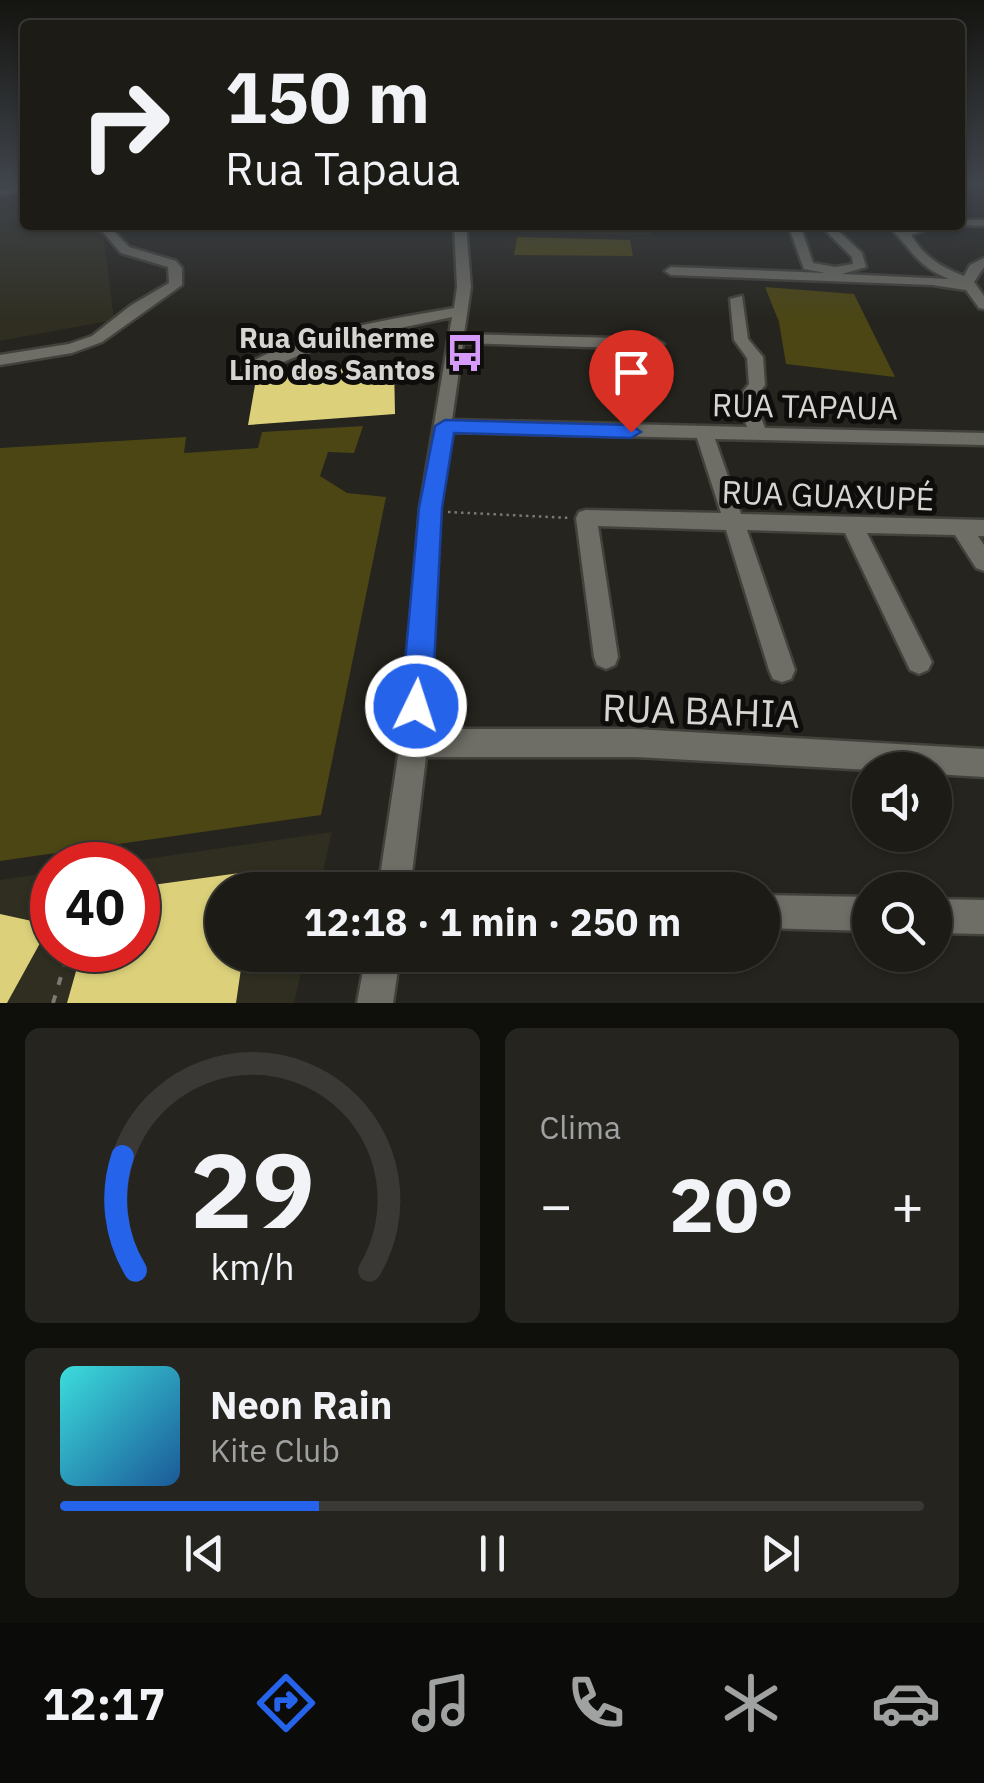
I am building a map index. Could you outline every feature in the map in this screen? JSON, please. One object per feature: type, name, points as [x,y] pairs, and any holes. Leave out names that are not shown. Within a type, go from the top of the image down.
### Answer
[{"type":"street","points":[[0,360],[72,348],[97,339],[134,309],[175,284],[176,268],[172,264],[125,250],[107,230]]},
{"type":"street","points":[[396,872],[414,743],[430,508],[464,287],[460,230]]},
{"type":"street","points":[[796,230],[808,266],[834,271],[860,267],[858,256],[831,230]]},
{"type":"street","points":[[899,230],[922,259],[967,284],[984,305]]},
{"type":"street","points":[[967,284],[974,268],[984,262]]},
{"type":"street","points":[[671,271],[967,284]]},
{"type":"street","points":[[737,300],[742,340],[755,357],[758,385],[744,400],[758,435]]},
{"type":"street","points":[[245,372],[307,343],[360,327],[460,311]]},
{"type":"street","points":[[456,338],[656,344]]},
{"type":"street","name":"RUA TAPAUA","points":[[445,426],[984,438]]},
{"type":"street","points":[[706,434],[782,670]]},
{"type":"street","points":[[586,518],[606,657]]},
{"type":"street","name":"RUA GUAXUPÉ","points":[[586,518],[984,528]]},
{"type":"street","points":[[853,527],[919,662]]},
{"type":"street","points":[[961,528],[984,562]]},
{"type":"street","name":"RUA BAHIA","points":[[414,743],[636,743],[984,763]]},
{"type":"street","points":[[780,912],[852,914]]},
{"type":"street","points":[[952,916],[984,916]]},
{"type":"street","points":[[375,1003],[380,972]]},
{"type":"path","points":[[430,508],[469,514],[586,518]]},
{"type":"path","points":[[53,1003],[62,972]]},
{"type":"shaded area","points":[[0,229],[103,230],[114,320],[0,341]]},
{"type":"shaded area","points":[[648,230],[651,235],[518,233]]},
{"type":"shaded area","points":[[517,237],[630,240],[633,256],[514,255]]},
{"type":"shaded area","points":[[765,287],[854,294],[895,377],[786,364],[779,322]]},
{"type":"shaded area","points":[[363,426],[354,453],[328,452],[320,476],[347,493],[386,497],[321,815],[133,842],[30,842],[30,857],[0,861],[0,448],[186,437],[184,453],[258,448],[262,432]]},
{"type":"shaded area","points":[[332,832],[323,872],[205,872],[205,972],[301,972],[294,1003],[0,1003],[0,880],[30,875],[30,972],[160,972],[160,857]]},
{"type":"building","points":[[394,363],[395,414],[248,425],[260,375]]},
{"type":"building","points":[[205,878],[205,972],[241,972],[236,1003],[67,1003],[76,972],[160,972],[160,884]]},
{"type":"building","points":[[0,914],[30,921],[30,961],[7,1003],[0,1003]]},
{"type":"place","name":"Rua Guilherme Lino dos Santos","points":[[465,353]]},
{"type":"route","points":[[416,706],[430,508],[445,426],[631,432]]}]
